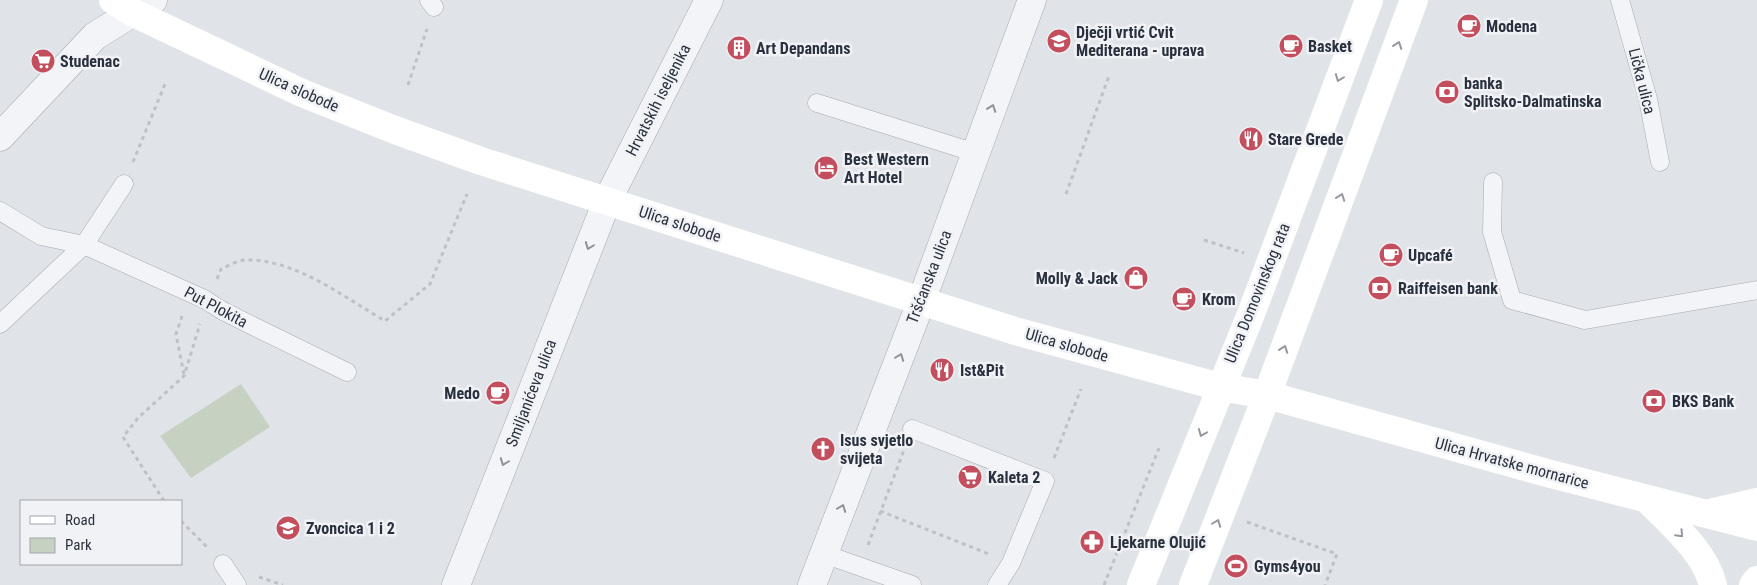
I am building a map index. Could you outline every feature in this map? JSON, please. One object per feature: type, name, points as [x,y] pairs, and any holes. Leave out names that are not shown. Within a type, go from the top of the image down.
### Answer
[{"type":"main road","name":"Ulica Domovinskog rata","points":[[1141,585],[1251,314],[1369,0]]},
{"type":"main road","points":[[1193,585],[1267,395],[1414,0]]},
{"type":"main road","name":"Ulica slobode","points":[[133,4],[302,93],[395,130],[481,161],[1015,331],[1220,388],[1267,395]]},
{"type":"main road","name":"Ulica Hrvatske mornarice","points":[[1267,395],[1546,473],[1757,527]]},
{"type":"main road","points":[[1647,499],[1702,560],[1713,585]]},
{"type":"main road","points":[[1705,514],[1757,502]]},
{"type":"main road","points":[[1753,585],[1757,580]]},
{"type":"street","name":"Hrvatskih iseljenika","points":[[607,200],[709,0]]},
{"type":"street","name":"Tršćanska ulica","points":[[812,585],[921,302],[1032,0]]},
{"type":"street","points":[[0,137],[95,36],[133,4]]},
{"type":"street","name":"Smiljanićeva ulica","points":[[456,585],[607,200]]},
{"type":"lane","name":"Lička ulica","points":[[1620,0],[1648,99],[1660,162]]},
{"type":"lane","points":[[817,103],[976,153]]},
{"type":"lane","points":[[1493,182],[1492,232],[1512,300],[1585,320],[1757,290]]},
{"type":"lane","points":[[0,324],[84,244],[124,184]]},
{"type":"lane","name":"Put Plokita","points":[[0,211],[41,236],[84,244],[202,293],[223,311],[348,372]]},
{"type":"lane","points":[[912,429],[1045,481],[1011,562],[997,585]]},
{"type":"lane","points":[[824,554],[912,585]]},
{"type":"lane","points":[[223,564],[236,585]]},
{"type":"path","points":[[408,85],[432,4]]},
{"type":"path","points":[[1066,194],[1110,76]]},
{"type":"path","points":[[124,184],[166,84]]},
{"type":"path","points":[[184,376],[176,334],[220,269],[243,260],[267,262],[302,272],[385,321],[430,284],[468,194]]},
{"type":"path","points":[[1204,240],[1250,254]]},
{"type":"path","points":[[163,500],[123,437],[138,418],[184,376],[200,324]]},
{"type":"path","points":[[1045,481],[1081,389]]},
{"type":"path","points":[[860,566],[912,429]]},
{"type":"path","points":[[1104,585],[1159,448]]},
{"type":"path","points":[[880,511],[1011,562]]},
{"type":"path","points":[[1239,519],[1337,554],[1325,585]]},
{"type":"green space","points":[[241,384],[270,427],[191,478],[160,436]]},
{"type":"place","name":"Modena","points":[[1469,26]]},
{"type":"place","name":"Dječji vrtić Cvit Mediterana - uprava","points":[[1059,41]]},
{"type":"place","name":"Basket","points":[[1291,46]]},
{"type":"place","name":"Art Depandans","points":[[739,48]]},
{"type":"place","name":"Studenac","points":[[43,61]]},
{"type":"place","name":"banka Splitsko-Dalmatinska","points":[[1447,92]]},
{"type":"place","name":"Stare Grede","points":[[1251,139]]},
{"type":"place","name":"Best Western Art Hotel","points":[[826,168]]},
{"type":"place","name":"Upcafé","points":[[1391,255]]},
{"type":"place","name":"Molly & Jack","points":[[1136,278]]},
{"type":"place","name":"Raiffeisen bank","points":[[1380,288]]},
{"type":"place","name":"Krom","points":[[1184,299]]},
{"type":"place","name":"Ist&Pit","points":[[942,370]]},
{"type":"place","name":"Medo","points":[[498,393]]},
{"type":"place","name":"BKS Bank","points":[[1654,401]]},
{"type":"place","name":"Isus svjetlo svijeta","points":[[823,449]]},
{"type":"place","name":"Kaleta 2","points":[[970,477]]},
{"type":"place","name":"Zvoncica 1 i 2","points":[[288,528]]},
{"type":"place","name":"Ljekarne Olujić","points":[[1092,542]]},
{"type":"place","name":"Gyms4you","points":[[1236,566]]}]
